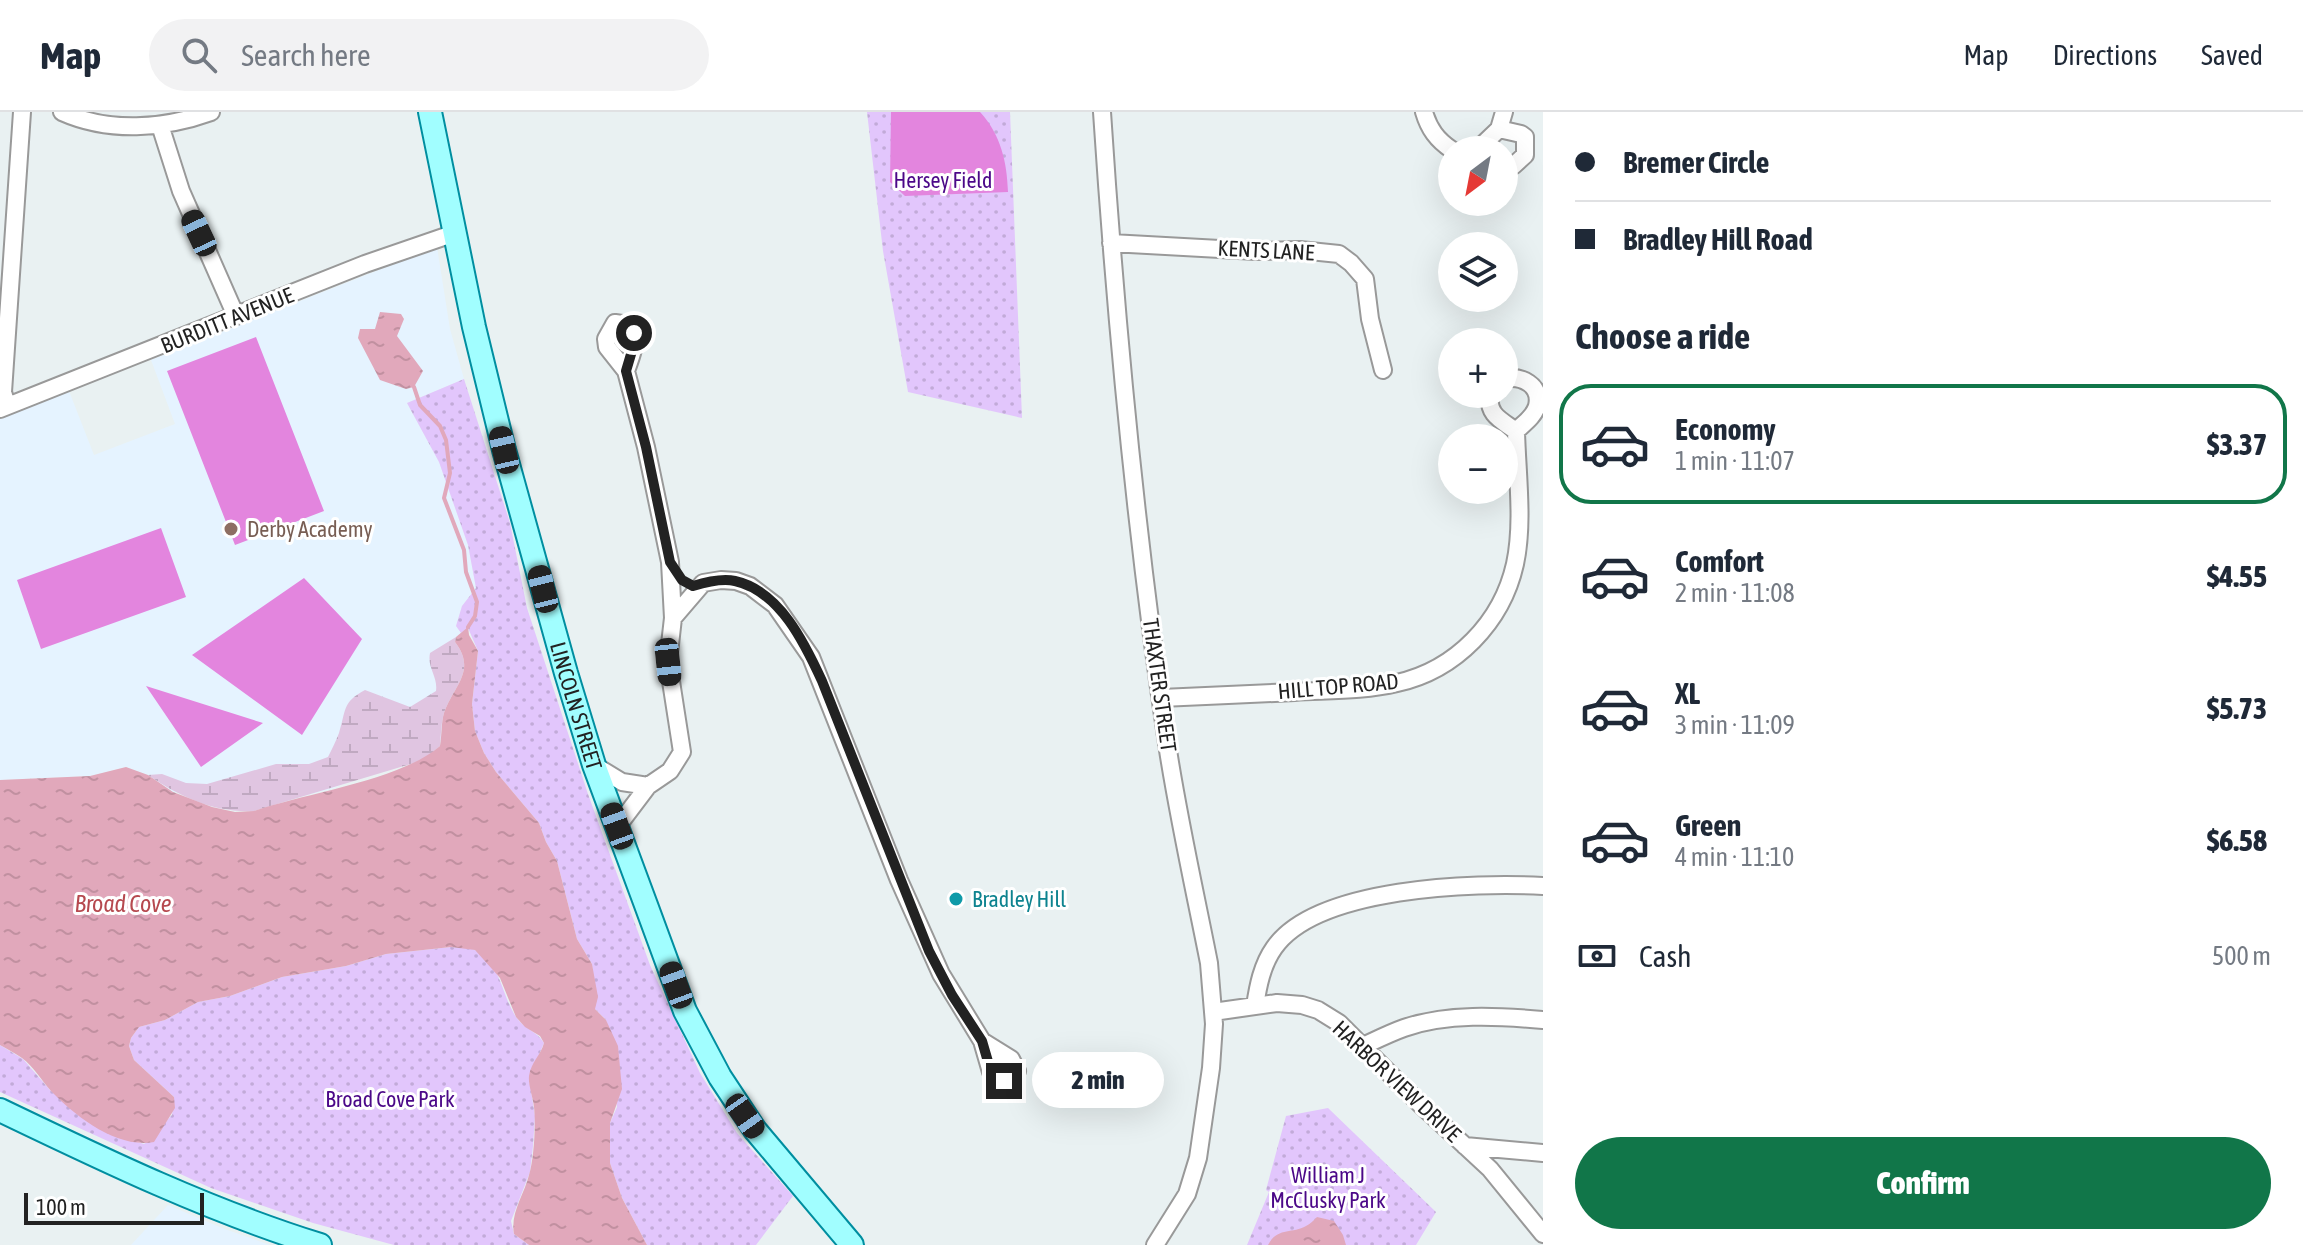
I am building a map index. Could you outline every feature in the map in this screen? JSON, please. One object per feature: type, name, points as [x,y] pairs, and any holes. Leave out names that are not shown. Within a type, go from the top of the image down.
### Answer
[{"type":"main road","name":"LINCOLN STREET","points":[[430,112],[474,327],[504,450],[566,673],[594,765],[685,1011],[720,1077],[755,1130],[852,1245]]},
{"type":"main road","points":[[0,1110],[207,1205],[320,1245]]},
{"type":"street","points":[[3,407],[7,221],[22,112]]},
{"type":"street","points":[[62,112],[110,125],[160,125],[211,112]]},
{"type":"street","name":"THAXTER STREET","points":[[1102,112],[1111,243],[1141,549],[1168,752],[1209,963],[1213,1012],[1211,1068],[1198,1158],[1187,1194],[1155,1245]]},
{"type":"street","points":[[1424,112],[1438,139]]},
{"type":"street","points":[[1492,136],[1499,129],[1504,112]]},
{"type":"street","points":[[160,125],[181,191],[236,316]]},
{"type":"street","points":[[1499,129],[1525,137],[1525,155],[1518,161]]},
{"type":"street","name":"BURDITT AVENUE","points":[[3,407],[365,264],[455,233]]},
{"type":"street","name":"KENTS LANE","points":[[1111,243],[1339,254],[1365,279],[1370,319],[1383,370]]},
{"type":"street","points":[[617,827],[648,786],[670,771],[682,752],[668,662],[673,618],[670,562],[646,447],[626,371]]},
{"type":"street","points":[[1518,378],[1533,386],[1537,406],[1532,417],[1518,429]]},
{"type":"street","points":[[1492,408],[1506,424]]},
{"type":"street","name":"HILL TOP ROAD","points":[[1161,698],[1360,689],[1409,680],[1447,662],[1484,629],[1509,584],[1518,540],[1517,504]]},
{"type":"street","points":[[670,562],[682,580],[693,586],[721,580],[736,581],[765,596],[787,619],[811,657],[929,951],[952,995],[982,1041]]},
{"type":"street","points":[[673,618],[703,583]]},
{"type":"street","points":[[594,765],[622,782],[648,786]]},
{"type":"street","points":[[1255,1006],[1259,983],[1273,948],[1285,935],[1328,910],[1415,890],[1478,885],[1543,886]]},
{"type":"street","name":"HARBOR VIEW DRIVE","points":[[1213,1012],[1277,1003],[1302,1005],[1318,1010],[1339,1023],[1513,1195],[1543,1234]]},
{"type":"street","points":[[1363,1046],[1404,1028],[1432,1021],[1493,1017],[1543,1020]]},
{"type":"street","points":[[1465,1146],[1543,1153]]},
{"type":"shaded area","name":"Derby Academy","points":[[437,247],[450,329],[464,379],[407,403],[439,462],[468,545],[476,588],[462,606],[456,626],[461,633],[455,642],[464,654],[444,715],[440,746],[331,789],[284,801],[173,792],[148,775],[126,767],[90,776],[0,780],[0,416],[69,391],[94,455],[175,424],[151,360]]},
{"type":"shaded area","points":[[168,1205],[222,1228],[270,1245],[131,1245]]},
{"type":"green space","name":"Hersey Field","points":[[867,112],[1010,112],[1022,418],[908,392],[883,251]]},
{"type":"green space","points":[[891,112],[980,112],[1002,149],[1008,192],[905,196],[890,182]]},
{"type":"green space","points":[[256,337],[324,511],[235,545],[167,371]]},
{"type":"green space","points":[[464,379],[510,523],[527,608],[588,794],[650,965],[700,1073],[737,1133],[793,1196],[756,1245],[647,1245],[622,1198],[610,1163],[610,1123],[617,1107],[606,1020],[595,1009],[592,964],[577,939],[557,861],[539,823],[496,772],[475,731],[472,704],[478,651],[468,628],[461,633],[456,626],[462,606],[476,588],[468,545],[439,462],[407,403]]},
{"type":"green space","points":[[161,528],[186,597],[41,649],[17,580]]},
{"type":"green space","points":[[304,578],[362,639],[302,735],[192,655]]},
{"type":"green space","points":[[456,637],[455,642],[464,661],[462,678],[444,713],[440,746],[424,760],[254,811],[225,809],[198,802],[148,775],[162,774],[186,783],[207,784],[276,764],[309,764],[328,757],[352,699],[365,690],[410,707],[436,691],[430,653]]},
{"type":"green space","points":[[146,686],[263,723],[201,767]]},
{"type":"green space","name":"Broad Cove Park","points":[[451,947],[472,949],[485,957],[496,972],[516,1017],[544,1043],[529,1078],[535,1116],[530,1172],[511,1221],[514,1234],[529,1245],[394,1245],[313,1223],[211,1188],[0,1092],[0,1045],[23,1059],[50,1090],[106,1132],[144,1144],[158,1133],[172,1115],[174,1097],[134,1060],[129,1046],[139,1027],[165,1020],[198,1002],[230,996],[282,977],[346,966],[386,954]]},
{"type":"green space","name":"William J McClusky Park","points":[[1328,1108],[1436,1212],[1416,1245],[1247,1245],[1269,1192],[1266,1190],[1286,1116]]},
{"type":"water","points":[[380,312],[401,314],[404,319],[397,336],[423,371],[414,387],[406,389],[380,380],[358,338],[360,329],[375,329]]},
{"type":"water","name":"Broad Cove","points":[[468,627],[478,651],[472,704],[475,731],[496,772],[539,823],[557,861],[577,939],[592,964],[598,997],[595,1009],[606,1020],[618,1046],[622,1089],[610,1123],[610,1163],[622,1198],[647,1245],[529,1245],[514,1234],[514,1219],[529,1175],[535,1132],[529,1076],[544,1043],[540,1036],[516,1017],[500,978],[475,950],[451,947],[386,954],[346,966],[282,977],[230,996],[198,1002],[165,1020],[139,1027],[129,1046],[134,1060],[174,1097],[175,1108],[154,1142],[140,1143],[111,1136],[84,1120],[51,1091],[34,1069],[17,1054],[0,1045],[0,780],[90,776],[126,767],[148,775],[173,792],[235,812],[254,811],[378,777],[423,758],[440,746],[444,713],[464,670],[456,637]]},
{"type":"water","points":[[1317,1217],[1334,1221],[1346,1245],[1268,1245],[1280,1233],[1306,1226]]},
{"type":"waterway","points":[[414,387],[420,405],[440,426],[446,440],[450,473],[444,498],[464,550],[466,572],[477,602],[475,616],[468,627]]},
{"type":"place","name":"Derby Academy","points":[[231,529]]},
{"type":"place","name":"Bradley Hill","points":[[956,899]]},
{"type":"route","points":[[634,333],[626,371],[646,447],[670,562],[682,580],[693,586],[721,580],[750,586],[765,596],[787,619],[822,681],[929,951],[952,995],[982,1041],[991,1072],[1004,1081]]}]
